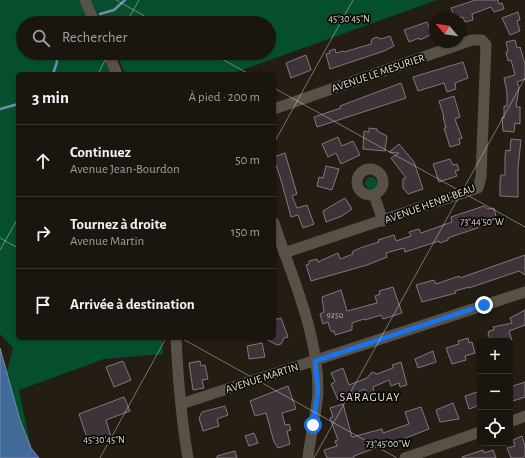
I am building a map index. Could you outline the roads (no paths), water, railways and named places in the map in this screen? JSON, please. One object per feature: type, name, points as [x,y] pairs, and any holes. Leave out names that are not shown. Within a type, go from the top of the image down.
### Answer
[{"type":"street","points":[[85,0],[92,16]]},
{"type":"street","name":"AVENUE LE MESURIER","points":[[276,108],[469,42],[482,40]]},
{"type":"street","name":"AVENUE HENRI-BEAU","points":[[280,249],[383,221],[475,190],[480,185],[487,51],[486,45],[482,40]]},
{"type":"street","points":[[111,60],[116,72]]},
{"type":"street","points":[[374,195],[383,221]]},
{"type":"street","points":[[276,232],[280,249],[308,324],[315,361],[317,398],[308,458]]},
{"type":"street","name":"AVENUE MARTIN","points":[[181,404],[525,292]]},
{"type":"street","points":[[176,340],[181,404],[188,458]]},
{"type":"street","points":[[513,421],[525,416]]},
{"type":"street","points":[[405,458],[477,433]]},
{"type":"water","points":[[0,348],[20,420],[31,448],[39,458],[0,458]]},
{"type":"waterway","points":[[100,14],[114,10],[125,0]]},
{"type":"waterway","points":[[54,72],[57,60]]},
{"type":"waterway","points":[[0,109],[16,105]]},
{"type":"district","name":"SARAGUAY","points":[[370,397]]}]
